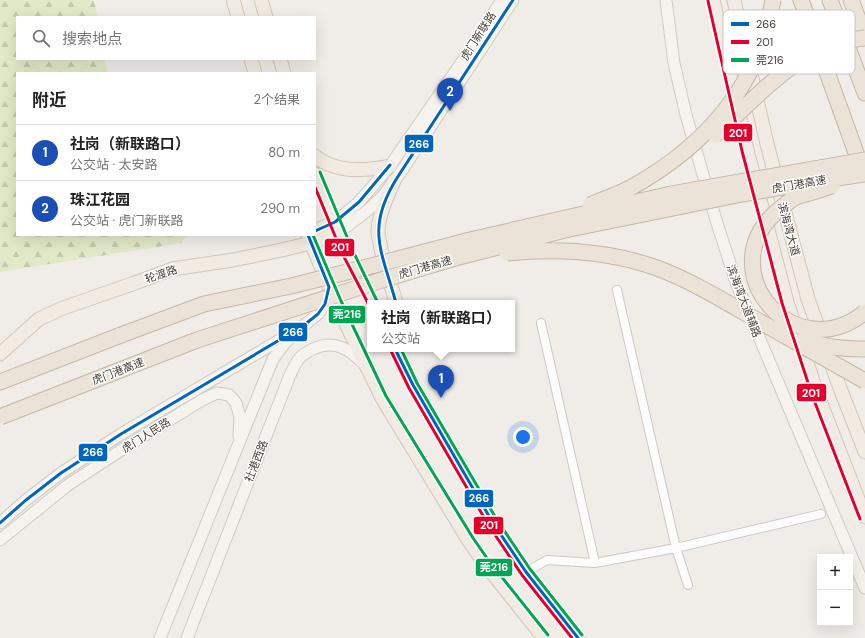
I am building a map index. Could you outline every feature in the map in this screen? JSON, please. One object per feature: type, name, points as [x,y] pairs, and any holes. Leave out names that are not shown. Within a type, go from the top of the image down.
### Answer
[{"type":"highway","points":[[772,10],[773,0]]},
{"type":"highway","points":[[801,0],[805,10]]},
{"type":"highway","points":[[830,0],[834,10]]},
{"type":"highway","points":[[851,0],[855,10]]},
{"type":"highway","points":[[855,11],[865,37],[855,39]]},
{"type":"highway","points":[[855,66],[865,93]]},
{"type":"highway","points":[[631,188],[656,173],[676,158],[714,125],[730,105],[749,74]]},
{"type":"highway","points":[[541,223],[591,205],[631,188],[657,176],[684,160],[709,141],[760,92],[782,74]]},
{"type":"highway","points":[[828,74],[865,177],[795,198],[779,210],[769,219],[755,244],[753,273],[757,287],[773,310],[784,319],[797,326],[811,329],[825,329],[840,326],[853,321],[865,312]]},
{"type":"highway","name":"虎门港高速","points":[[0,382],[204,304],[298,284],[470,240],[671,194],[865,160]]},
{"type":"highway","name":"虎门港高速","points":[[0,417],[197,340],[455,258],[565,230],[742,194],[817,181],[865,177]]},
{"type":"highway","points":[[455,258],[525,251],[558,250],[592,253],[624,259],[656,268],[687,281],[716,296],[865,381]]},
{"type":"highway","points":[[773,329],[821,346],[843,349],[865,349]]},
{"type":"main road","points":[[233,0],[238,16]]},
{"type":"main road","points":[[261,0],[266,16]]},
{"type":"main road","name":"虎门新联路","points":[[337,227],[390,166],[464,59],[502,0]]},
{"type":"main road","name":"虎门新联路","points":[[337,227],[367,211],[383,196],[401,172],[513,0]]},
{"type":"main road","name":"滨海湾大道辅路","points":[[666,0],[674,63],[686,115],[716,220],[737,285],[865,588]]},
{"type":"main road","name":"滨海湾大道","points":[[713,0],[723,44]]},
{"type":"main road","name":"滨海湾大道","points":[[734,0],[736,10]]},
{"type":"main road","points":[[251,60],[255,72]]},
{"type":"main road","points":[[280,60],[284,72]]},
{"type":"main road","name":"滨海湾大道","points":[[730,74],[752,171],[787,302],[817,393],[865,517]]},
{"type":"main road","name":"滨海湾大道","points":[[751,74],[773,167],[810,307],[865,452]]},
{"type":"main road","points":[[316,157],[322,162],[339,168],[375,169],[390,166]]},
{"type":"main road","points":[[316,177],[347,251],[371,300]]},
{"type":"main road","points":[[394,181],[380,215],[378,232],[382,256],[395,300]]},
{"type":"main road","name":"轮渡路","points":[[316,234],[337,227]]},
{"type":"main road","points":[[310,236],[336,304],[382,398],[469,541],[489,569],[544,638]]},
{"type":"main road","name":"轮渡路","points":[[0,345],[33,316],[55,304],[154,268],[236,254],[310,236]]},
{"type":"main road","name":"轮渡路","points":[[0,354],[39,319],[63,308],[172,269],[233,260],[310,236]]},
{"type":"main road","name":"虎门人民路","points":[[0,523],[26,500],[61,473],[121,434],[303,326],[318,314],[325,304],[329,287]]},
{"type":"main road","name":"社港西路","points":[[160,638],[273,359],[285,343],[303,326]]},
{"type":"main road","name":"社港西路","points":[[187,638],[288,380],[298,359],[306,352],[319,346],[331,344],[344,348],[367,366]]},
{"type":"main road","points":[[397,352],[413,385],[490,517],[526,572],[578,638]]},
{"type":"main road","name":"虎门人民路","points":[[0,540],[68,485],[129,445],[202,400],[217,393],[229,395],[236,403],[240,417],[236,452]]},
{"type":"street","points":[[617,290],[676,548],[688,585]]},
{"type":"street","points":[[541,323],[595,562]]},
{"type":"street","points":[[526,572],[547,560],[595,562],[676,548],[821,514]]},
{"type":"green space","points":[[0,0],[93,0],[98,16],[16,16],[16,60],[105,60],[108,72],[16,72],[16,236],[186,236],[181,243],[0,272]]},
{"type":"transit line","name":"266","points":[[395,300],[379,240],[381,212],[387,196],[397,178],[513,0]]},
{"type":"transit line","name":"201","points":[[708,1],[723,67]]},
{"type":"transit line","name":"201","points":[[725,74],[742,151],[782,303],[812,395],[860,519]]},
{"type":"transit line","name":"266","points":[[316,231],[335,222],[359,202],[390,165]]},
{"type":"transit line","name":"莞216","points":[[320,172],[352,249],[377,300]]},
{"type":"transit line","name":"201","points":[[316,189],[342,253],[367,301]]},
{"type":"transit line","name":"266","points":[[0,523],[26,500],[61,473],[121,434],[303,326],[318,314],[325,304],[329,287],[308,236]]},
{"type":"transit line","name":"莞216","points":[[313,236],[341,301],[386,396],[473,538],[489,561],[548,635]]},
{"type":"transit line","name":"201","points":[[391,352],[409,388],[489,526],[522,575],[572,638]]},
{"type":"transit line","name":"266","points":[[397,352],[413,385],[493,523],[526,572],[578,638]]},
{"type":"transit line","name":"莞216","points":[[402,352],[417,383],[497,520],[530,569],[582,635]]},
{"type":"place","name":"珠江花园","points":[[450,111]]},
{"type":"place","name":"社岗（新联路口）","points":[[441,398]]}]
